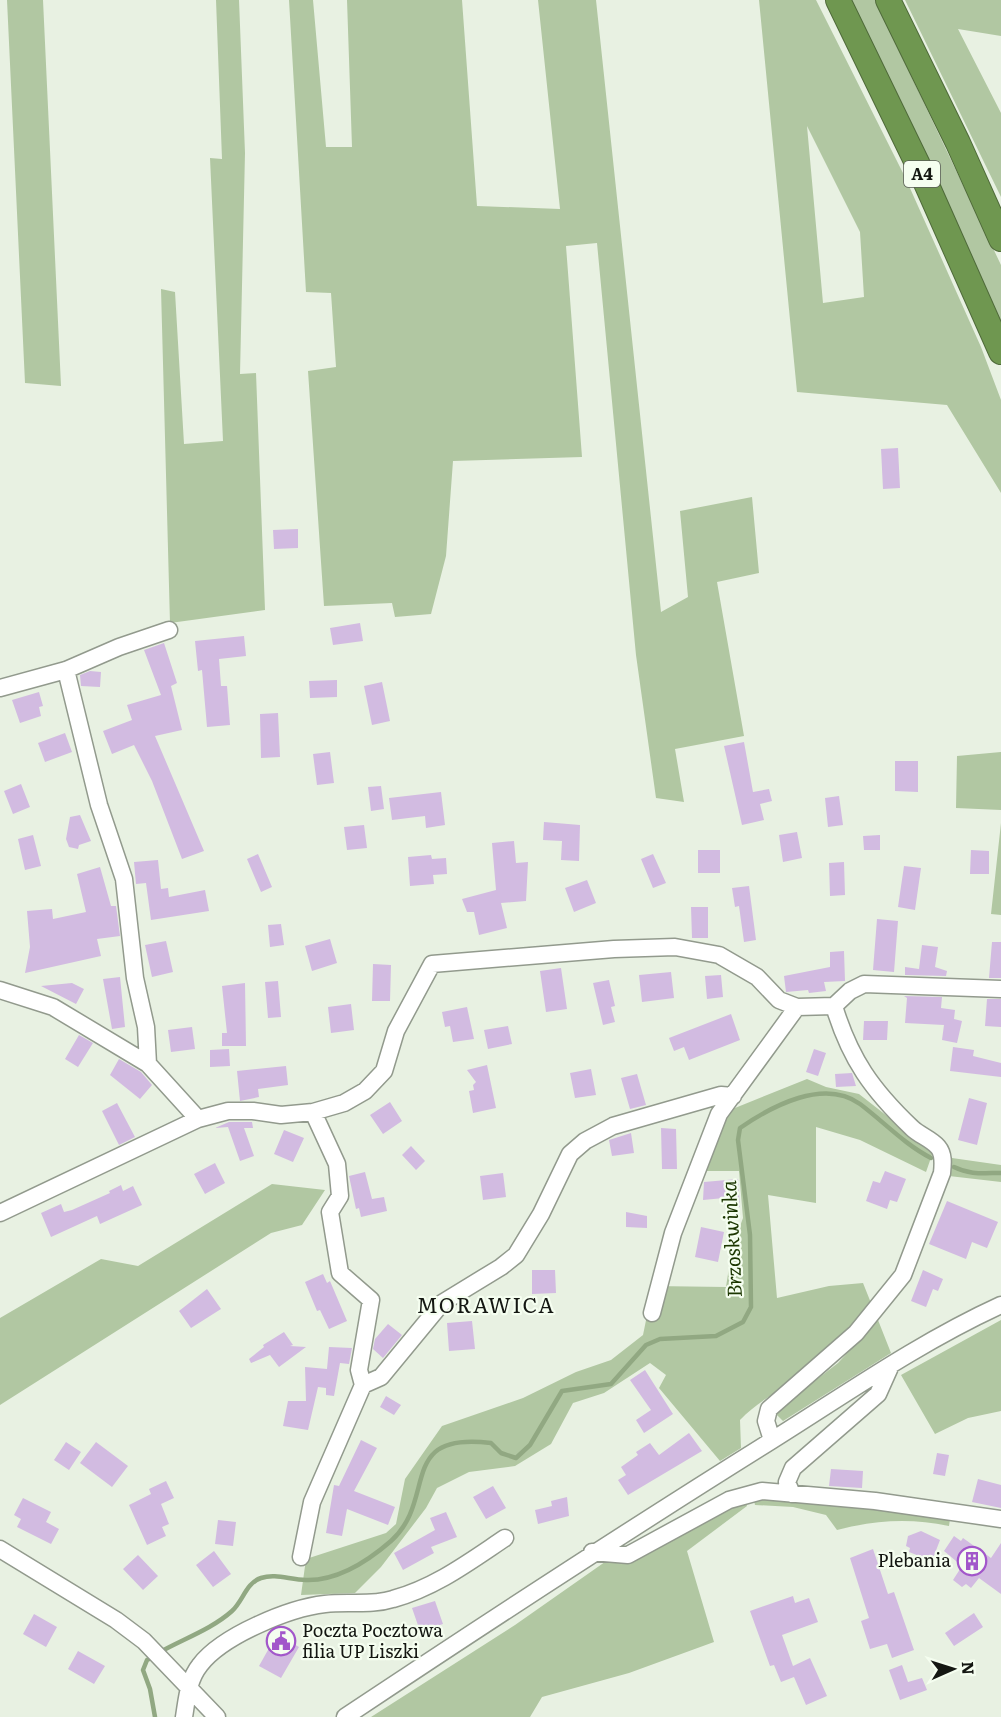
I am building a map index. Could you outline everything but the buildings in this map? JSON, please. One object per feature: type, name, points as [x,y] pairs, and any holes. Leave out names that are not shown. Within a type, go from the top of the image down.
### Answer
[{"type":"highway","name":"A4","points":[[838,0],[928,186],[1001,352]]},
{"type":"highway","name":"A4","points":[[888,0],[958,143],[1001,239]]},
{"type":"street","points":[[0,688],[66,670],[118,647],[169,630]]},
{"type":"street","points":[[66,670],[99,805],[124,879],[135,978],[146,1027],[148,1064]]},
{"type":"street","points":[[0,1213],[198,1119],[228,1111],[253,1111],[281,1115],[313,1112],[344,1103],[365,1091],[384,1071],[396,1031],[432,964],[614,949],[675,947],[719,955],[757,977],[779,1000],[797,1007],[834,1006],[850,991],[864,984],[1001,989]]},
{"type":"street","points":[[0,990],[53,1007],[148,1064],[198,1119]]},
{"type":"street","points":[[772,1440],[766,1421],[769,1408],[856,1333],[903,1275],[942,1173],[943,1157],[937,1147],[916,1133],[885,1102],[863,1075],[843,1037],[834,1006]]},
{"type":"street","points":[[652,1313],[673,1233],[719,1114],[797,1007]]},
{"type":"street","points":[[363,1385],[381,1377],[442,1303],[501,1268],[516,1255],[541,1214],[570,1154],[585,1141],[613,1126],[721,1095],[733,1096]]},
{"type":"street","points":[[301,1557],[312,1502],[363,1385],[359,1370],[371,1300],[340,1273],[330,1212],[340,1196],[337,1164],[313,1112]]},
{"type":"street","points":[[345,1717],[592,1552],[891,1365],[972,1318],[1001,1305]]},
{"type":"street","points":[[792,1494],[787,1482],[793,1468],[878,1394],[891,1365]]},
{"type":"street","points":[[592,1552],[628,1555],[729,1500],[762,1491],[875,1501],[1001,1519]]},
{"type":"street","points":[[184,1717],[189,1685],[200,1665],[211,1654],[264,1622],[299,1608],[390,1600],[418,1591],[446,1578],[505,1538]]},
{"type":"street","points":[[0,1549],[116,1620],[144,1641],[170,1664],[217,1717]]},
{"type":"green space","points":[[7,0],[43,0],[61,386],[25,383]]},
{"type":"green space","points":[[216,0],[239,0],[245,153],[240,374],[256,373],[265,610],[170,623],[161,289],[175,292],[184,444],[223,441],[210,158],[222,159]]},
{"type":"green space","points":[[289,0],[313,0],[326,147],[352,147],[347,0],[462,0],[477,206],[560,209],[538,0],[596,0],[661,612],[688,597],[680,511],[752,497],[759,573],[717,582],[744,736],[675,749],[684,802],[656,798],[636,655],[597,243],[566,246],[582,457],[453,461],[446,556],[431,614],[395,617],[392,603],[324,606],[308,371],[336,367],[331,293],[306,292]]},
{"type":"green space","points":[[759,0],[816,0],[905,177],[981,347],[1001,400],[1001,493],[947,405],[797,392]],"holes":[[[807,126],[860,232],[864,297],[823,303]]]},
{"type":"green space","points":[[849,0],[875,0],[1001,265],[1001,327]]},
{"type":"green space","points":[[905,0],[1001,0],[1001,36],[958,29],[1001,113],[1001,197]]},
{"type":"green space","points":[[1001,752],[1001,810],[956,808],[957,756]]},
{"type":"green space","points":[[1001,823],[1001,915],[991,914]]},
{"type":"green space","points":[[807,1079],[826,1087],[859,1094],[933,1152],[926,1172],[860,1140],[816,1127],[816,1203],[768,1195],[777,1298],[829,1286],[863,1283],[871,1303],[846,1334],[817,1362],[740,1420],[741,1448],[720,1461],[659,1388],[666,1375],[650,1363],[604,1393],[573,1403],[551,1444],[515,1466],[469,1472],[437,1488],[426,1508],[381,1567],[355,1593],[301,1595],[306,1559],[386,1533],[396,1524],[405,1479],[442,1426],[523,1398],[576,1372],[611,1360],[643,1335],[653,1286],[726,1287],[732,1248],[743,1218],[739,1171],[703,1171],[730,1110]]},
{"type":"green space","points":[[952,1158],[1001,1165],[1001,1182],[949,1176]]},
{"type":"green space","points":[[272,1184],[325,1190],[302,1225],[271,1233],[0,1405],[0,1318],[101,1259],[138,1266]]},
{"type":"green space","points":[[878,1320],[891,1353],[783,1421],[776,1414],[781,1407],[838,1363]]},
{"type":"green space","points":[[1001,1320],[1001,1411],[968,1418],[935,1434],[901,1375]]},
{"type":"green space","points":[[772,1498],[892,1508],[950,1519],[949,1526],[893,1521],[837,1530],[826,1515],[793,1507],[755,1505],[754,1501]]},
{"type":"green space","points":[[746,1501],[747,1506],[687,1551],[714,1642],[629,1673],[542,1697],[530,1717],[371,1717],[515,1625],[612,1557],[726,1506]]},
{"type":"waterway","name":"Brzoskwinka","points":[[160,1652],[224,1617],[236,1607],[256,1580],[278,1576],[306,1580],[330,1577],[373,1556],[391,1541],[405,1524],[423,1472],[430,1458],[442,1447],[461,1442],[491,1443],[501,1453],[516,1458],[530,1445],[562,1391],[611,1384],[646,1345],[660,1339],[716,1336],[743,1322],[751,1307],[750,1235],[738,1140],[740,1128],[767,1111],[798,1098],[815,1094],[831,1094],[846,1097],[860,1104],[903,1140],[931,1158]]},
{"type":"waterway","name":"Brzoskwinka","points":[[954,1167],[971,1172],[1001,1173]]},
{"type":"waterway","name":"Brzoskwinka","points":[[153,1657],[147,1660],[143,1670],[150,1689],[155,1717]]},
{"type":"place","name":"Plebania","points":[[972,1561]]},
{"type":"place","name":"Poczta Pocztowa filia UP Liszki","points":[[281,1641]]},
{"type":"district","name":"MORAWICA","points":[[486,1306]]}]
